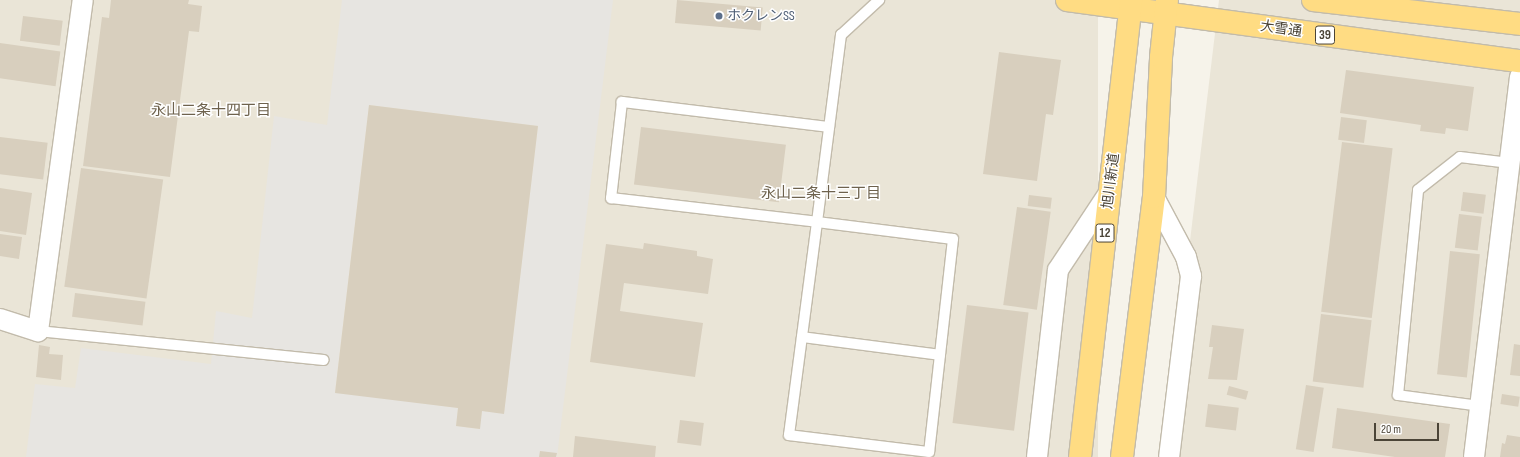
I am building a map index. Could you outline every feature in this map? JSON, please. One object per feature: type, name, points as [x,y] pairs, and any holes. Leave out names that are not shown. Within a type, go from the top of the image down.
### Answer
[{"type":"highway","name":"大雪通","points":[[1067,0],[1166,7],[1520,61]]},
{"type":"highway","points":[[1313,0],[1520,24]]},
{"type":"highway","name":"旭川新道","points":[[1080,457],[1130,5]]},
{"type":"highway","points":[[1122,457],[1154,197],[1166,7]]},
{"type":"street","points":[[0,319],[38,331],[83,0]]},
{"type":"street","points":[[1474,457],[1520,77]]},
{"type":"street","points":[[1037,457],[1058,270],[1109,193]]},
{"type":"street","points":[[1154,197],[1186,257],[1191,276],[1169,457]]},
{"type":"lane","points":[[829,127],[622,102],[611,198],[817,222],[953,239],[929,452],[789,435],[817,222],[841,35],[879,0]]},
{"type":"lane","points":[[1480,406],[1398,395],[1418,190],[1460,157],[1510,162]]},
{"type":"lane","points":[[38,331],[324,360]]},
{"type":"lane","points":[[802,337],[940,355]]},
{"type":"shaded area","points":[[0,0],[1098,0],[1098,457],[0,457]]},
{"type":"shaded area","points":[[342,0],[613,0],[557,457],[26,457],[35,384],[75,388],[81,348],[211,364],[216,311],[252,318],[274,116],[327,125]],"holes":[[[369,105],[538,126],[504,413],[482,411],[479,429],[456,426],[458,408],[335,392]]]},
{"type":"shaded area","points":[[1219,0],[1520,0],[1520,457],[1164,457]]},
{"type":"building","points":[[111,0],[189,0],[188,4],[202,6],[199,32],[189,31],[170,177],[83,166],[102,17],[109,18]]},
{"type":"building","name":"ホクレンSS","points":[[677,0],[763,7],[761,30],[675,23]]},
{"type":"building","points":[[23,16],[63,21],[60,46],[20,41]]},
{"type":"building","points":[[0,43],[60,51],[56,86],[0,78]]},
{"type":"building","points":[[999,52],[1061,60],[1053,115],[1046,114],[1037,181],[983,174]]},
{"type":"building","points":[[1346,70],[1474,87],[1468,131],[1446,128],[1445,134],[1420,131],[1421,125],[1340,113]]},
{"type":"building","points":[[369,105],[538,126],[504,414],[482,411],[480,429],[456,426],[458,408],[335,393]]},
{"type":"building","points":[[1341,117],[1367,120],[1364,143],[1338,140]]},
{"type":"building","points":[[641,127],[786,145],[779,202],[634,185]]},
{"type":"building","points":[[0,137],[48,143],[43,180],[0,174]]},
{"type":"building","points":[[1342,142],[1393,148],[1372,318],[1321,312]]},
{"type":"building","points":[[81,168],[163,180],[146,298],[64,287]]},
{"type":"building","points":[[0,188],[32,193],[26,235],[0,231]]},
{"type":"building","points":[[1463,192],[1486,195],[1484,214],[1461,211]]},
{"type":"building","points":[[1029,195],[1052,198],[1050,209],[1028,206]]},
{"type":"building","points":[[1017,207],[1051,212],[1037,310],[1003,305]]},
{"type":"building","points":[[1459,214],[1482,217],[1478,251],[1455,248]]},
{"type":"building","points":[[0,234],[22,237],[19,259],[0,256]]},
{"type":"building","points":[[644,243],[697,251],[697,256],[713,259],[708,294],[624,283],[620,311],[703,323],[695,377],[590,362],[606,244],[643,249]]},
{"type":"building","points":[[1450,251],[1480,254],[1467,377],[1437,374]]},
{"type":"building","points":[[75,293],[145,302],[143,325],[72,317]]},
{"type":"building","points":[[967,305],[1029,313],[1014,431],[952,423]]},
{"type":"building","points":[[1321,314],[1372,320],[1363,388],[1313,381]]},
{"type":"building","points":[[1212,325],[1244,329],[1237,380],[1208,379],[1213,347],[1209,347]]},
{"type":"building","points":[[1514,344],[1520,345],[1520,376],[1510,375]]},
{"type":"building","points":[[39,345],[50,347],[49,354],[63,355],[61,380],[36,377]]},
{"type":"building","points":[[1306,385],[1324,388],[1314,452],[1296,449]]},
{"type":"building","points":[[1229,386],[1248,391],[1246,400],[1227,395]]},
{"type":"building","points":[[1502,394],[1520,397],[1518,407],[1500,404]]},
{"type":"building","points":[[1208,404],[1239,408],[1236,431],[1205,427]]},
{"type":"building","points":[[1337,408],[1450,424],[1445,457],[1395,457],[1332,448]]},
{"type":"building","points":[[680,420],[704,423],[701,446],[677,443]]},
{"type":"building","points":[[1507,435],[1520,437],[1520,457],[1500,457],[1502,443],[1505,444]]},
{"type":"building","points":[[575,436],[656,446],[655,457],[573,457]]},
{"type":"building","points":[[540,451],[557,453],[556,457],[539,457]]},
{"type":"place","name":"ホクレンSS","points":[[719,16]]},
{"type":"district","name":"永山二条十四丁目","points":[[211,111]]},
{"type":"district","name":"永山二条十三丁目","points":[[821,194]]}]
